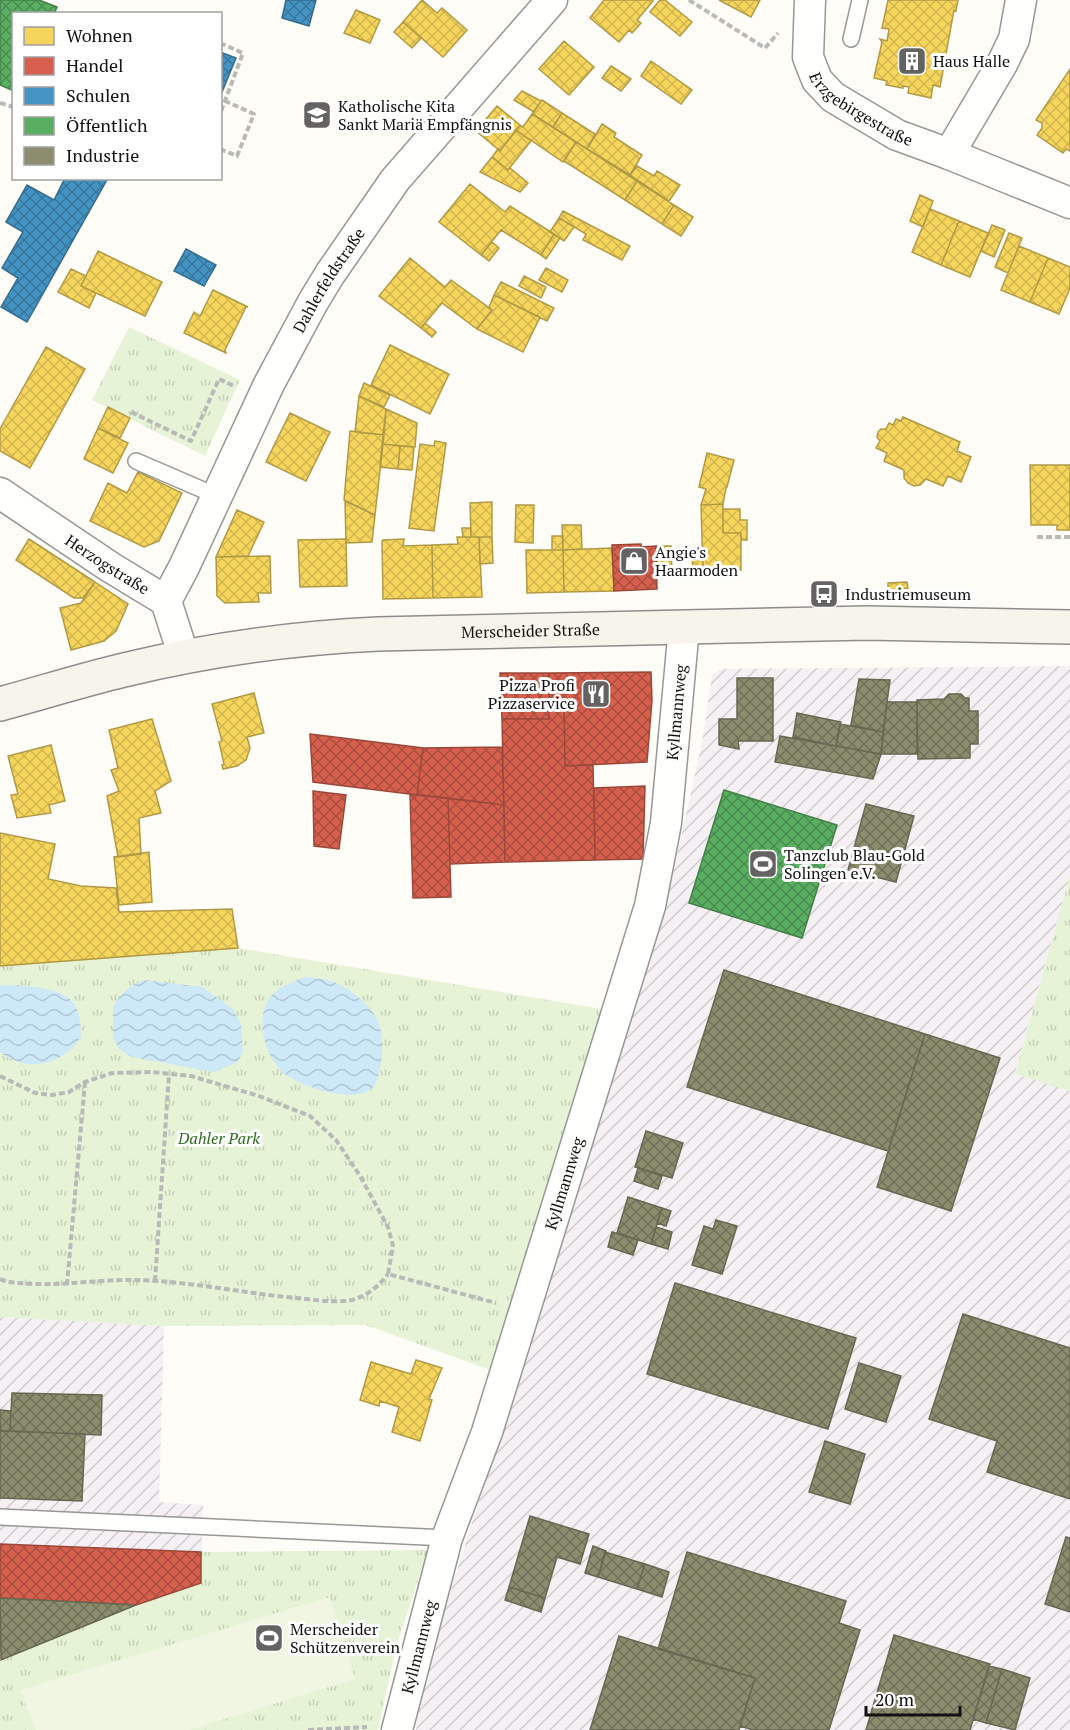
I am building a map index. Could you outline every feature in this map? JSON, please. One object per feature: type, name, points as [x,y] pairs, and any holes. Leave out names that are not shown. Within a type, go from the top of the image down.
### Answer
[{"type":"main road","name":"Merscheider Straße","points":[[0,704],[124,670],[184,657],[338,636],[867,623],[1070,627]]},
{"type":"street","name":"Dahlerfeldstraße","points":[[166,601],[184,567],[261,399],[313,302],[364,222],[390,187],[552,0]]},
{"type":"street","name":"Erzgebirgestraße","points":[[810,0],[808,57],[813,74],[833,97],[891,132],[1069,202]]},
{"type":"street","points":[[949,154],[1002,64],[1014,39],[1021,0]]},
{"type":"street","name":"Herzogstraße","points":[[0,493],[110,567],[166,601],[184,657]]},
{"type":"street","name":"Kyllmannweg","points":[[397,1726],[447,1538],[487,1432],[650,906],[666,823],[684,627]]},
{"type":"lane","points":[[851,39],[860,0]]},
{"type":"lane","points":[[136,461],[217,496]]},
{"type":"lane","points":[[0,1517],[447,1538]]},
{"type":"path","points":[[689,0],[765,48],[778,32]]},
{"type":"path","points":[[222,44],[243,53],[222,109]]},
{"type":"path","points":[[222,150],[237,156],[254,114],[225,101]]},
{"type":"path","points":[[131,412],[191,441],[219,380],[261,399]]},
{"type":"path","points":[[1037,537],[1070,537]]},
{"type":"path","points":[[0,1076],[35,1093],[52,1095],[69,1092],[85,1082],[112,1073],[151,1072],[191,1076],[259,1096],[310,1116],[336,1140],[360,1176],[388,1227],[393,1246],[388,1274],[380,1285],[351,1300],[334,1301],[269,1296],[155,1281],[126,1280],[67,1285],[9,1283],[0,1279]]},
{"type":"path","points":[[155,1281],[169,1074]]},
{"type":"path","points":[[67,1285],[85,1082]]},
{"type":"path","points":[[388,1274],[525,1311]]},
{"type":"path","points":[[308,1730],[397,1726]]},
{"type":"shaded area","points":[[1070,666],[1070,875],[1015,1073],[1070,1091],[1070,1730],[416,1730],[420,1687],[661,926],[702,743],[712,676],[720,669]]},
{"type":"shaded area","points":[[0,1317],[164,1326],[159,1502],[203,1505],[201,1583],[0,1661]]},
{"type":"green space","points":[[129,327],[240,380],[205,456],[92,400]]},
{"type":"green space","points":[[1070,875],[1070,1091],[1015,1074]]},
{"type":"green space","name":"Dahler Park","points":[[238,948],[602,1009],[490,1370],[366,1325],[164,1326],[0,1317],[0,966]]},
{"type":"green space","points":[[428,1550],[396,1647],[378,1730],[0,1730],[0,1661],[136,1605],[201,1583],[201,1552]]},
{"type":"green space","name":"Merscheider Schützenverein","points":[[330,1597],[355,1679],[189,1730],[36,1730],[20,1690]]},
{"type":"water","points":[[305,977],[325,979],[343,986],[373,1012],[382,1037],[382,1058],[377,1081],[368,1091],[350,1095],[314,1088],[286,1075],[272,1059],[262,1027],[265,1006],[278,990]]},
{"type":"water","points":[[144,980],[202,987],[233,1009],[241,1024],[243,1051],[238,1062],[214,1072],[132,1057],[119,1049],[113,1037],[113,1006],[123,993]]},
{"type":"water","points":[[0,985],[43,988],[65,996],[77,1009],[81,1037],[73,1047],[55,1060],[33,1064],[10,1059],[0,1052]]},
{"type":"building: Wohnen","points":[[422,0],[437,13],[442,8],[467,30],[443,57],[403,22]]},
{"type":"building: Wohnen","points":[[604,0],[653,1],[637,20],[641,23],[632,33],[629,30],[619,42],[590,18]]},
{"type":"building: Wohnen","points":[[660,0],[665,0],[692,22],[680,36],[650,12]]},
{"type":"building: Wohnen","points":[[719,0],[760,0],[751,17]]},
{"type":"building: Wohnen","name":"Haus Halle","points":[[888,0],[958,0],[956,11],[954,10],[940,87],[933,85],[931,98],[908,93],[909,87],[886,85],[887,81],[874,78],[882,42],[880,39],[887,41],[889,29],[882,28]]},
{"type":"building: Wohnen","points":[[356,10],[380,20],[370,43],[344,33]]},
{"type":"building: Wohnen","points":[[403,22],[421,38],[412,48],[394,32]]},
{"type":"building: Wohnen","points":[[564,41],[594,67],[569,95],[539,69]]},
{"type":"building: Wohnen","points":[[651,61],[692,90],[681,104],[641,76]]},
{"type":"building: Wohnen","points":[[611,66],[631,79],[621,91],[602,78]]},
{"type":"building: Wohnen","points":[[1070,69],[1070,151],[1066,149],[1063,153],[1037,135],[1042,128],[1042,123],[1036,120]]},
{"type":"building: Wohnen","points":[[522,91],[541,101],[534,112],[514,100]]},
{"type":"building: Wohnen","points":[[542,100],[562,113],[553,127],[532,114]]},
{"type":"building: Wohnen","points":[[497,106],[520,125],[500,151],[476,131]]},
{"type":"building: Wohnen","points":[[562,113],[595,134],[587,149],[553,127]]},
{"type":"building: Wohnen","points":[[532,114],[576,142],[563,162],[516,130],[520,125],[523,127]]},
{"type":"building: Wohnen","points":[[602,124],[616,133],[614,137],[642,155],[630,175],[587,149]]},
{"type":"building: Wohnen","points":[[516,130],[531,141],[508,170],[492,157],[498,149],[500,151]]},
{"type":"building: Wohnen","points":[[576,142],[637,181],[625,200],[564,161]]},
{"type":"building: Wohnen","points":[[492,157],[528,183],[520,192],[480,172]]},
{"type":"building: Wohnen","points":[[637,166],[654,176],[657,171],[680,185],[669,201],[630,175]]},
{"type":"building: Wohnen","points":[[637,181],[674,205],[662,224],[625,200]]},
{"type":"building: Wohnen","points":[[470,184],[505,212],[510,206],[554,234],[541,255],[501,230],[481,255],[439,222]]},
{"type":"building: Wohnen","points":[[920,195],[933,201],[923,227],[910,221]]},
{"type":"building: Wohnen","points":[[674,205],[693,217],[681,236],[662,224]]},
{"type":"building: Wohnen","points":[[930,209],[959,221],[941,265],[912,252]]},
{"type":"building: Wohnen","points":[[563,211],[630,246],[622,260],[583,240],[586,234],[559,218]]},
{"type":"building: Wohnen","points":[[559,218],[574,227],[564,241],[550,232]]},
{"type":"building: Wohnen","points":[[959,221],[988,233],[970,277],[941,265]]},
{"type":"building: Wohnen","points":[[992,225],[1005,230],[994,257],[981,251]]},
{"type":"building: Wohnen","points":[[1009,233],[1022,238],[1008,273],[995,267]]},
{"type":"building: Wohnen","points":[[554,234],[560,238],[546,259],[541,255]]},
{"type":"building: Wohnen","points":[[492,242],[499,248],[489,261],[481,255]]},
{"type":"building: Wohnen","points":[[1019,246],[1048,258],[1030,302],[1001,290]]},
{"type":"building: Wohnen","points":[[98,251],[162,282],[145,316],[81,286]]},
{"type":"building: Wohnen","points":[[410,258],[445,287],[451,280],[492,310],[477,329],[442,303],[421,328],[379,296]]},
{"type":"building: Wohnen","points":[[1048,258],[1070,267],[1070,288],[1059,314],[1030,302]]},
{"type":"building: Wohnen","points":[[546,268],[568,280],[562,292],[539,280]]},
{"type":"building: Wohnen","points":[[71,269],[86,276],[81,286],[96,293],[89,308],[58,292]]},
{"type":"building: Wohnen","points":[[524,276],[546,287],[541,298],[519,286]]},
{"type":"building: Wohnen","points":[[501,282],[554,308],[547,321],[494,295]]},
{"type":"building: Wohnen","points":[[213,290],[248,307],[225,350],[226,353],[184,333],[194,312],[200,316]]},
{"type":"building: Wohnen","points":[[494,295],[540,317],[523,352],[477,329],[492,310],[489,307]]},
{"type":"building: Wohnen","points":[[425,323],[436,332],[432,337],[421,328]]},
{"type":"building: Wohnen","points":[[390,345],[449,374],[430,414],[371,385]]},
{"type":"building: Wohnen","points":[[46,347],[85,369],[30,468],[0,451],[0,429]]},
{"type":"building: Wohnen","points":[[364,383],[390,395],[384,407],[359,396]]},
{"type":"building: Wohnen","points":[[359,396],[386,409],[384,435],[355,432]]},
{"type":"building: Wohnen","points":[[108,407],[130,418],[120,438],[98,428]]},
{"type":"building: Wohnen","points":[[386,409],[417,423],[415,447],[382,444]]},
{"type":"building: Wohnen","points":[[290,413],[330,432],[306,481],[266,462]]},
{"type":"building: Wohnen","points":[[903,417],[960,442],[957,451],[971,457],[961,482],[948,476],[943,486],[926,479],[920,485],[914,486],[904,478],[904,470],[884,461],[887,453],[876,448],[880,441],[877,437],[878,432],[886,429],[889,423],[893,425],[896,419],[901,421]]},
{"type":"building: Wohnen","points":[[98,428],[128,443],[113,473],[84,459]]},
{"type":"building: Wohnen","points":[[350,431],[384,435],[375,515],[344,500]]},
{"type":"building: Wohnen","points":[[435,441],[446,443],[434,531],[409,528],[420,444],[434,446]]},
{"type":"building: Wohnen","points":[[382,444],[400,446],[398,469],[380,467]]},
{"type":"building: Wohnen","points":[[400,446],[414,447],[412,470],[398,469]]},
{"type":"building: Wohnen","points":[[707,453],[734,460],[723,504],[701,505],[706,489],[699,487]]},
{"type":"building: Wohnen","points":[[1030,465],[1070,465],[1070,530],[1057,530],[1057,525],[1031,525]]},
{"type":"building: Wohnen","points":[[138,472],[182,493],[159,541],[144,547],[90,521],[108,483],[127,493]]},
{"type":"building: Wohnen","points":[[345,501],[375,515],[372,542],[346,543]]},
{"type":"building: Wohnen","points":[[492,502],[492,537],[471,537],[470,503]]},
{"type":"building: Wohnen","points":[[723,504],[723,533],[741,533],[741,570],[703,572],[701,505]]},
{"type":"building: Wohnen","points":[[516,505],[534,505],[533,543],[515,542]]},
{"type":"building: Wohnen","points":[[723,509],[740,509],[740,520],[747,520],[747,540],[741,540],[741,533],[723,533]]},
{"type":"building: Wohnen","points":[[237,510],[264,522],[248,556],[216,557]]},
{"type":"building: Wohnen","points":[[562,525],[581,525],[582,549],[563,550]]},
{"type":"building: Wohnen","points":[[462,528],[471,528],[471,537],[463,537]]},
{"type":"building: Wohnen","points":[[552,536],[563,536],[563,550],[552,550]]},
{"type":"building: Wohnen","points":[[457,537],[479,537],[482,597],[433,598],[432,545],[458,544]]},
{"type":"building: Wohnen","points":[[479,537],[492,537],[493,563],[480,564]]},
{"type":"building: Wohnen","points":[[29,539],[95,582],[83,598],[74,598],[16,560]]},
{"type":"building: Wohnen","points":[[346,539],[347,586],[300,587],[298,540]]},
{"type":"building: Wohnen","points":[[404,539],[403,546],[432,545],[433,598],[383,599],[382,541]]},
{"type":"building: Wohnen","points":[[656,546],[671,546],[672,574],[657,574]]},
{"type":"building: Wohnen","points":[[612,548],[614,591],[564,592],[563,550]]},
{"type":"building: Wohnen","points":[[526,550],[563,550],[564,592],[527,593]]},
{"type":"building: Wohnen","points":[[703,554],[703,571],[693,571],[692,555]]},
{"type":"building: Wohnen","points":[[270,556],[271,593],[258,593],[259,602],[225,603],[217,596],[216,557]]},
{"type":"building: Wohnen","points":[[95,582],[128,604],[116,631],[104,641],[71,650],[60,608],[81,603]]},
{"type":"building: Wohnen","points":[[907,582],[908,588],[888,590],[888,583]]},
{"type":"building: Wohnen","points":[[254,693],[264,733],[247,737],[250,748],[246,760],[237,766],[223,769],[219,742],[222,741],[212,704]]},
{"type":"building: Wohnen","points":[[152,719],[171,781],[155,791],[161,813],[139,818],[141,854],[118,857],[107,796],[119,791],[111,770],[118,768],[109,730]]},
{"type":"building: Wohnen","points":[[51,745],[65,801],[49,805],[51,813],[17,818],[11,795],[18,794],[8,756]]},
{"type":"building: Wohnen","points":[[0,833],[55,844],[48,879],[81,886],[116,888],[119,912],[232,909],[238,948],[0,966]]},
{"type":"building: Wohnen","points":[[149,852],[152,902],[119,905],[114,857]]},
{"type":"building: Wohnen","points":[[416,1360],[442,1368],[429,1399],[432,1400],[420,1441],[392,1432],[399,1407],[380,1401],[379,1406],[360,1400],[371,1362],[411,1374]]},
{"type":"building: Handel","name":"Angie's Haarmoden","points":[[641,544],[641,547],[656,546],[657,589],[614,591],[612,545]]},
{"type":"building: Handel","points":[[651,672],[652,700],[647,762],[565,766],[564,702],[549,703],[549,673]]},
{"type":"building: Handel","points":[[500,673],[549,673],[549,719],[502,719]]},
{"type":"building: Handel","points":[[564,702],[565,766],[593,765],[595,860],[505,862],[502,719],[549,719],[549,703]]},
{"type":"building: Handel","points":[[310,734],[423,748],[417,795],[313,782]]},
{"type":"building: Handel","points":[[502,747],[504,805],[417,795],[423,748]]},
{"type":"building: Handel","points":[[645,786],[643,859],[595,860],[594,788]]},
{"type":"building: Handel","points":[[313,791],[346,795],[339,849],[314,846]]},
{"type":"building: Handel","points":[[410,794],[448,798],[451,897],[413,898]]},
{"type":"building: Handel","points":[[448,798],[504,805],[505,862],[450,864]]},
{"type":"building: Handel","points":[[0,1544],[201,1552],[201,1583],[136,1605],[0,1598]]},
{"type":"building: Schulen","points":[[286,0],[316,0],[309,26],[282,18]]},
{"type":"building: Schulen","points":[[222,53],[236,58],[222,92]]},
{"type":"building: Schulen","points":[[64,180],[107,180],[27,322],[1,307],[18,278],[2,268],[23,232],[6,222],[27,185],[54,200]]},
{"type":"building: Schulen","points":[[186,249],[216,265],[204,286],[174,271]]},
{"type":"building: Öffentlich","points":[[0,0],[39,0],[57,7],[55,12],[12,12],[12,90],[0,85]]},
{"type":"building: Öffentlich","name":"Tanzclub Blau-Gold Solingen e.V.","points":[[724,790],[837,825],[802,938],[689,903]]},
{"type":"building: Industrie","points":[[737,678],[773,678],[773,741],[738,741],[739,749],[719,745],[719,719],[737,719]]},
{"type":"building: Industrie","points":[[859,679],[890,680],[883,732],[851,725]]},
{"type":"building: Industrie","points":[[949,694],[961,694],[969,698],[969,711],[978,711],[978,744],[970,744],[970,758],[918,759],[917,700],[944,699]]},
{"type":"building: Industrie","points":[[887,702],[917,702],[917,754],[881,754]]},
{"type":"building: Industrie","points":[[797,713],[841,722],[836,746],[793,737]]},
{"type":"building: Industrie","points":[[840,724],[883,732],[881,754],[836,746]]},
{"type":"building: Industrie","points":[[780,736],[881,754],[873,779],[775,762]]},
{"type":"building: Industrie","points":[[866,804],[914,816],[896,882],[848,870]]},
{"type":"building: Industrie","points":[[724,970],[925,1034],[888,1151],[687,1087]]},
{"type":"building: Industrie","points":[[925,1034],[1000,1058],[951,1211],[877,1187]]},
{"type":"building: Industrie","points":[[646,1131],[683,1143],[672,1178],[635,1167]]},
{"type":"building: Industrie","points":[[638,1168],[662,1176],[658,1189],[634,1181]]},
{"type":"building: Industrie","points":[[628,1197],[662,1208],[651,1244],[617,1233]]},
{"type":"building: Industrie","points":[[662,1208],[671,1211],[666,1226],[657,1223]]},
{"type":"building: Industrie","points":[[716,1220],[737,1226],[722,1274],[692,1265],[704,1226],[713,1229]]},
{"type":"building: Industrie","points":[[656,1227],[672,1232],[668,1249],[651,1244]]},
{"type":"building: Industrie","points":[[612,1232],[638,1240],[633,1255],[608,1247]]},
{"type":"building: Industrie","points":[[675,1283],[856,1338],[828,1429],[647,1374]]},
{"type":"building: Industrie","points":[[963,1314],[1070,1348],[1070,1499],[987,1472],[997,1441],[929,1419]]},
{"type":"building: Industrie","points":[[859,1363],[901,1376],[886,1422],[845,1409]]},
{"type":"building: Industrie","points":[[12,1393],[102,1395],[101,1435],[10,1431]]},
{"type":"building: Industrie","points":[[0,1410],[11,1411],[10,1431],[0,1431]]},
{"type":"building: Industrie","points":[[0,1431],[85,1434],[82,1501],[0,1498]]},
{"type":"building: Industrie","points":[[825,1441],[865,1454],[850,1504],[809,1492]]},
{"type":"building: Industrie","points":[[530,1516],[589,1534],[580,1564],[557,1557],[545,1598],[509,1587]]},
{"type":"building: Industrie","points":[[1066,1537],[1070,1538],[1070,1612],[1045,1604]]},
{"type":"building: Industrie","points":[[593,1546],[606,1551],[598,1577],[585,1573]]},
{"type":"building: Industrie","points":[[605,1552],[645,1564],[637,1589],[598,1577]]},
{"type":"building: Industrie","points":[[687,1552],[846,1601],[839,1623],[860,1630],[829,1730],[753,1730],[740,1726],[755,1678],[658,1649]]},
{"type":"building: Industrie","points":[[645,1564],[669,1572],[662,1597],[637,1589]]},
{"type":"building: Industrie","points":[[509,1587],[545,1598],[541,1612],[505,1600]]},
{"type":"building: Industrie","points":[[0,1598],[136,1605],[1,1660]]},
{"type":"building: Industrie","points":[[894,1635],[990,1664],[970,1730],[866,1730]]},
{"type":"building: Industrie","points":[[619,1636],[755,1678],[739,1730],[590,1730]]},
{"type":"building: Industrie","points":[[989,1666],[1002,1669],[986,1723],[973,1719]]},
{"type":"building: Industrie","points":[[1002,1669],[1030,1678],[1015,1730],[986,1723]]},
{"type":"place","name":"Haus Halle","points":[[912,61]]},
{"type":"place","name":"Katholische Kita Sankt Mariä Empfängnis","points":[[317,115]]},
{"type":"place","name":"Angie's Haarmoden","points":[[634,561]]},
{"type":"place","name":"Industriemuseum","points":[[824,594]]},
{"type":"place","name":"Pizza Profi Pizzaservice","points":[[596,694]]},
{"type":"place","name":"Tanzclub Blau-Gold Solingen e.V.","points":[[763,864]]},
{"type":"place","name":"Merscheider Schützenverein","points":[[269,1638]]}]
